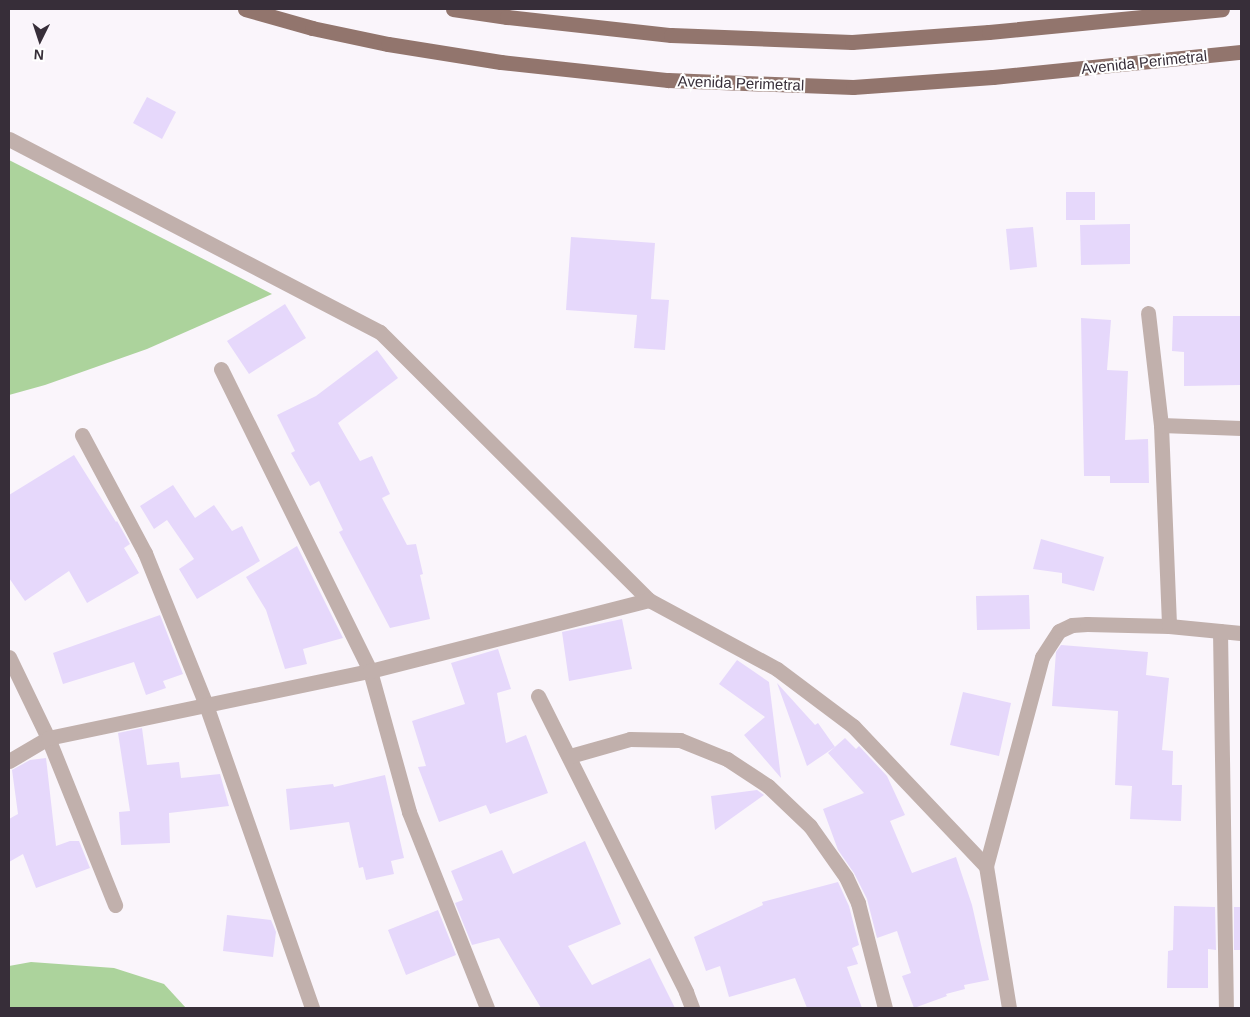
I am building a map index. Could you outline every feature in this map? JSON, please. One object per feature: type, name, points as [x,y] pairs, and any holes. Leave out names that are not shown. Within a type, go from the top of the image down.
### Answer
[{"type":"main road","name":"Avenida Perimetral","points":[[245,9],[312,28],[388,44],[502,62],[668,80],[853,87],[993,77],[1241,52]]},
{"type":"main road","points":[[452,9],[671,35],[852,42],[989,32],[1222,9]]},
{"type":"street","points":[[9,139],[380,332],[649,600],[777,670],[853,726],[986,866]]},
{"type":"street","points":[[1148,313],[1161,425],[1170,626]]},
{"type":"street","points":[[221,369],[370,671],[409,812],[487,1008]]},
{"type":"street","points":[[1161,425],[1241,428]]},
{"type":"street","points":[[82,435],[145,553],[206,705],[312,1008]]},
{"type":"street","points":[[9,760],[48,738],[370,671],[649,600]]},
{"type":"street","points":[[1009,1008],[986,866],[1042,658],[1049,642],[1059,631],[1072,625],[1170,626],[1241,632]]},
{"type":"street","points":[[1220,631],[1226,1008]]},
{"type":"street","points":[[9,657],[48,738],[115,905]]},
{"type":"street","points":[[538,696],[570,756],[686,992],[692,1008]]},
{"type":"street","points":[[570,756],[630,739],[680,740],[727,759],[768,786],[810,826],[846,877],[858,903],[885,1008]]},
{"type":"green space","points":[[9,160],[272,294],[147,349],[45,385],[9,395]]},
{"type":"green space","points":[[31,962],[114,968],[164,984],[186,1008],[9,1008],[9,966]]},
{"type":"building","points":[[147,97],[176,112],[162,139],[133,123]]},
{"type":"building","points":[[1066,192],[1095,192],[1095,220],[1066,220]]},
{"type":"building","points":[[1130,224],[1130,264],[1081,265],[1080,225]]},
{"type":"building","points":[[1033,227],[1037,267],[1010,270],[1006,229]]},
{"type":"building","points":[[571,237],[655,243],[651,299],[669,300],[665,350],[634,348],[637,315],[566,310]]},
{"type":"building","points":[[285,304],[306,338],[249,374],[227,341]]},
{"type":"building","points":[[1173,316],[1241,316],[1241,385],[1184,386],[1184,352],[1172,351]]},
{"type":"building","points":[[1081,318],[1111,320],[1107,370],[1128,371],[1125,440],[1148,439],[1149,483],[1110,483],[1110,476],[1084,476]]},
{"type":"building","points":[[377,350],[398,378],[338,423],[360,461],[372,456],[390,494],[382,498],[407,545],[416,544],[423,574],[420,575],[430,619],[390,628],[339,532],[343,530],[319,481],[310,486],[291,453],[295,451],[277,415],[316,396]]},
{"type":"building","points":[[74,455],[130,544],[124,548],[139,573],[87,603],[69,571],[25,601],[9,578],[9,495]]},
{"type":"building","points":[[173,485],[195,518],[214,505],[232,531],[242,526],[260,561],[197,599],[179,569],[194,559],[167,520],[154,529],[140,506]]},
{"type":"building","points":[[1041,539],[1104,557],[1094,591],[1062,583],[1062,573],[1033,569]]},
{"type":"building","points":[[297,546],[343,638],[303,649],[307,664],[285,669],[266,610],[246,577]]},
{"type":"building","points":[[1029,595],[1030,629],[977,630],[976,596]]},
{"type":"building","points":[[160,615],[183,674],[163,681],[166,688],[146,695],[134,662],[63,684],[53,653]]},
{"type":"building","points":[[622,619],[632,669],[569,681],[562,632]]},
{"type":"building","points":[[1061,645],[1148,652],[1146,675],[1169,678],[1162,750],[1173,751],[1172,785],[1182,785],[1181,821],[1130,819],[1132,786],[1115,785],[1118,711],[1052,706],[1056,652]]},
{"type":"building","points":[[498,649],[511,689],[497,693],[506,743],[526,735],[548,793],[490,814],[486,805],[439,822],[418,767],[426,766],[412,721],[465,704],[451,663]]},
{"type":"building","points":[[737,660],[769,682],[781,778],[744,735],[765,717],[719,684]]},
{"type":"building","points":[[777,683],[815,725],[818,723],[835,747],[807,766]]},
{"type":"building","points":[[963,692],[1011,703],[999,756],[950,745]]},
{"type":"building","points":[[142,728],[147,765],[179,762],[181,778],[220,774],[229,806],[169,813],[170,843],[121,845],[119,812],[130,811],[118,733]]},
{"type":"building","points":[[845,738],[856,749],[859,746],[887,776],[905,815],[890,821],[912,873],[956,857],[972,905],[989,980],[964,985],[965,989],[946,994],[947,996],[914,1008],[902,976],[911,973],[897,931],[877,938],[867,899],[854,873],[838,850],[823,809],[864,793],[828,753]]},
{"type":"building","points":[[46,758],[56,846],[70,841],[79,841],[90,868],[36,888],[23,854],[9,862],[9,819],[18,814],[12,770],[30,760]]},
{"type":"building","points":[[385,775],[404,858],[391,861],[394,874],[366,880],[363,867],[359,868],[349,822],[290,830],[286,789],[333,784],[334,787]]},
{"type":"building","points":[[757,790],[764,795],[715,830],[711,796]]},
{"type":"building","points":[[585,841],[621,924],[568,946],[592,985],[650,958],[675,1008],[541,1008],[499,938],[472,945],[455,903],[463,900],[451,871],[502,850],[513,874]]},
{"type":"building","points":[[838,882],[849,906],[859,945],[852,948],[858,964],[847,967],[862,1008],[807,1008],[795,978],[729,997],[720,966],[706,971],[694,937],[763,905],[762,902]]},
{"type":"building","points":[[1174,906],[1215,907],[1216,950],[1208,949],[1208,988],[1167,988],[1168,951],[1173,950]]},
{"type":"building","points":[[1234,907],[1241,907],[1241,950],[1234,950]]},
{"type":"building","points":[[438,910],[456,955],[406,975],[388,930]]},
{"type":"building","points":[[227,915],[271,920],[276,932],[273,957],[223,951]]}]
